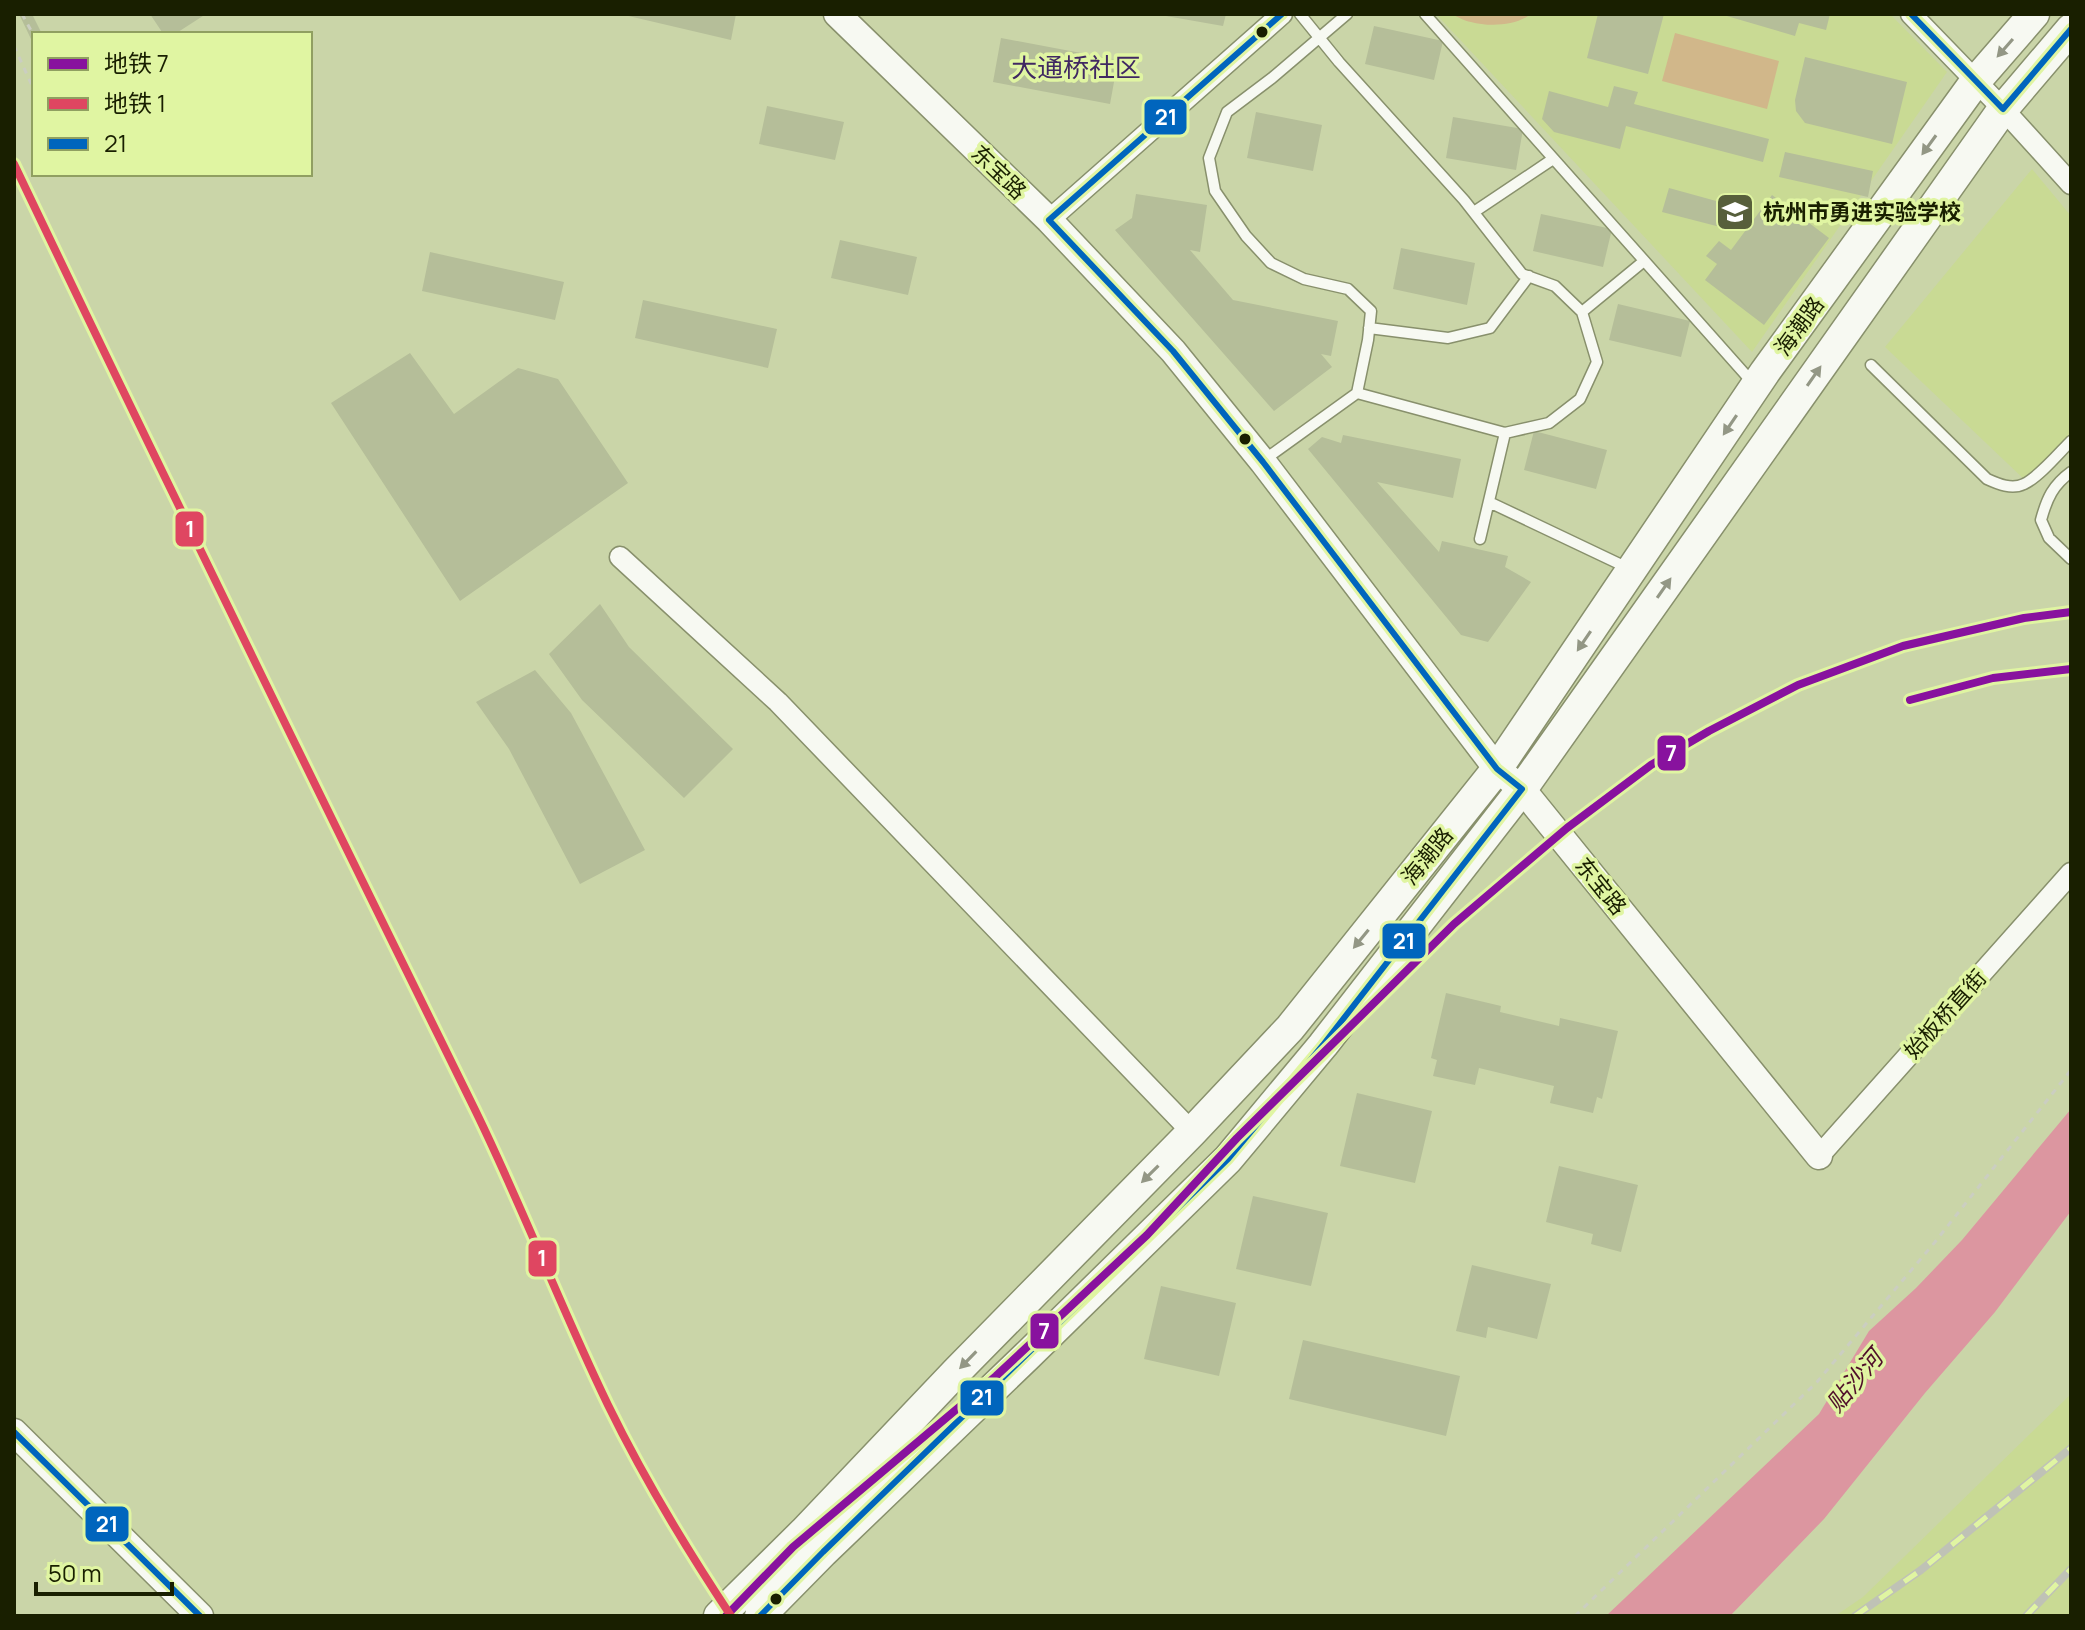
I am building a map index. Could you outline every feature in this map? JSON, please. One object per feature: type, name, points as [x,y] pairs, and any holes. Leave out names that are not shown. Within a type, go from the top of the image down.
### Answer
[{"type":"main road","name":"海潮路","points":[[719,1616],[804,1532],[1290,1028],[1497,769],[1756,387],[1975,82],[2034,14]]},
{"type":"main road","name":"海潮路","points":[[760,1616],[1228,1159],[1323,1045],[1522,789],[2003,109],[2071,29]]},
{"type":"street","name":"东宝路","points":[[837,14],[1049,220],[1173,351],[1263,462],[1497,769],[1522,789],[1819,1156]]},
{"type":"street","points":[[1049,220],[1282,14]]},
{"type":"street","points":[[1911,14],[2071,184]]},
{"type":"street","points":[[620,557],[778,702],[1192,1132]]},
{"type":"street","name":"始板桥直街","points":[[1819,1156],[2071,873]]},
{"type":"street","points":[[14,1432],[200,1616]]},
{"type":"lane","points":[[1300,14],[1474,212],[1522,274],[1555,286],[1582,312],[1597,362],[1580,399],[1549,423],[1505,433],[1357,393]]},
{"type":"lane","points":[[1263,462],[1357,393],[1371,311],[1348,289],[1304,279],[1271,263],[1246,236],[1215,191],[1209,158],[1227,112],[1347,14]]},
{"type":"lane","points":[[1425,14],[1756,387]]},
{"type":"lane","points":[[1474,212],[1553,159]]},
{"type":"lane","points":[[1582,312],[1644,261]]},
{"type":"lane","points":[[1369,328],[1448,338],[1490,328],[1529,276]]},
{"type":"lane","points":[[1871,365],[1987,479],[2002,486],[2023,485],[2071,441]]},
{"type":"lane","points":[[1480,539],[1505,433]]},
{"type":"lane","points":[[2071,472],[2058,481],[2041,520],[2049,538],[2071,559]]},
{"type":"lane","points":[[1489,502],[1632,570]]},
{"type":"path","points":[[22,14],[32,32]]},
{"type":"path","points":[[14,46],[32,86]]},
{"type":"path","points":[[1575,1616],[1817,1382],[1935,1242],[2071,1070]]},
{"type":"shaded area","name":"杭州市勇进实验学校","points":[[1436,14],[1890,14],[1947,72],[1752,352]]},
{"type":"shaded area","points":[[1452,14],[1531,14],[1518,21],[1494,25],[1478,24]]},
{"type":"shaded area","points":[[1675,33],[1779,61],[1767,109],[1662,81]]},
{"type":"shaded area","points":[[2032,169],[2071,216],[2071,433],[2027,482],[1885,347]]},
{"type":"shaded area","points":[[2071,1394],[2071,1616],[1835,1616],[1863,1597]]},
{"type":"water","name":"贴沙河","points":[[2071,1109],[2071,1211],[1995,1312],[1824,1519],[1730,1616],[1606,1616],[1819,1414],[1869,1331],[1962,1240]]},
{"type":"building","points":[[19,14],[32,14],[41,32],[32,32],[31,39]]},
{"type":"building","points":[[150,14],[206,14],[178,32],[162,32]]},
{"type":"building","points":[[620,14],[736,14],[731,40]]},
{"type":"building","points":[[1167,14],[1226,14],[1223,26]]},
{"type":"building","points":[[1598,14],[1664,14],[1648,74],[1587,58]]},
{"type":"building","points":[[1720,14],[1830,14],[1826,30],[1799,23],[1795,36]]},
{"type":"building","points":[[1374,26],[1443,41],[1434,80],[1365,64]]},
{"type":"building","points":[[1001,38],[1118,60],[1110,104],[993,82]]},
{"type":"building","points":[[1805,57],[1907,82],[1892,144],[1805,123],[1796,111],[1795,100]]},
{"type":"building","points":[[1614,86],[1638,92],[1634,104],[1769,139],[1763,162],[1626,126],[1620,149],[1554,132],[1542,119],[1549,91],[1608,107]]},
{"type":"building","points":[[767,106],[844,122],[835,160],[759,144]]},
{"type":"building","points":[[1256,112],[1322,125],[1313,171],[1247,158]]},
{"type":"building","points":[[1453,117],[1523,129],[1516,170],[1446,158]]},
{"type":"building","points":[[1785,152],[1873,171],[1868,197],[1779,177]]},
{"type":"building","points":[[1669,188],[1738,207],[1732,230],[1662,212]]},
{"type":"building","points":[[1136,194],[1207,205],[1200,252],[1190,250],[1233,300],[1338,321],[1331,356],[1321,354],[1332,367],[1274,411],[1115,230],[1132,218]]},
{"type":"building","points":[[1772,195],[1829,238],[1764,325],[1705,280],[1717,264],[1706,256],[1719,241],[1731,250]]},
{"type":"building","points":[[1541,214],[1612,229],[1603,267],[1533,251]]},
{"type":"building","points":[[840,240],[917,257],[908,295],[831,278]]},
{"type":"building","points":[[1401,248],[1475,263],[1467,305],[1393,289]]},
{"type":"building","points":[[430,252],[564,282],[555,320],[422,291]]},
{"type":"building","points":[[643,300],[777,329],[768,368],[635,338]]},
{"type":"building","points":[[1618,304],[1690,321],[1681,357],[1609,340]]},
{"type":"building","points":[[410,353],[454,414],[518,368],[558,379],[628,483],[460,601],[331,403]]},
{"type":"building","points":[[1534,431],[1607,450],[1596,489],[1524,470]]},
{"type":"building","points":[[1343,435],[1461,459],[1453,498],[1377,482],[1439,552],[1442,541],[1508,556],[1505,567],[1531,582],[1488,642],[1461,635],[1308,449],[1322,437],[1341,443]]},
{"type":"building","points":[[600,604],[629,647],[733,749],[684,798],[582,700],[549,654]]},
{"type":"building","points":[[535,670],[571,713],[645,850],[580,884],[509,749],[476,702]]},
{"type":"building","points":[[1446,993],[1501,1006],[1500,1012],[1559,1026],[1560,1018],[1618,1031],[1602,1099],[1597,1097],[1593,1113],[1550,1103],[1554,1086],[1479,1068],[1475,1085],[1433,1076],[1437,1060],[1431,1058]]},
{"type":"building","points":[[1357,1093],[1432,1111],[1415,1183],[1340,1166]]},
{"type":"building","points":[[1559,1166],[1638,1185],[1621,1252],[1591,1244],[1593,1234],[1546,1222]]},
{"type":"building","points":[[1253,1196],[1328,1213],[1311,1286],[1236,1269]]},
{"type":"building","points":[[1472,1265],[1551,1284],[1537,1339],[1488,1327],[1486,1338],[1456,1331]]},
{"type":"building","points":[[1161,1286],[1236,1303],[1219,1376],[1144,1359]]},
{"type":"building","points":[[1303,1340],[1460,1376],[1446,1436],[1289,1399]]},
{"type":"railway","points":[[1855,1616],[1921,1570],[2071,1448]]},
{"type":"railway","points":[[2026,1616],[2071,1569]]},
{"type":"metro line","name":"1","points":[[14,164],[478,1116],[608,1405],[666,1513],[731,1616]]},
{"type":"metro line","name":"7","points":[[726,1616],[793,1547],[996,1376],[1147,1235],[1237,1138],[1454,924],[1567,828],[1651,765],[1798,685],[1903,646],[2024,618],[2071,612]]},
{"type":"metro line","name":"7","points":[[1910,700],[1993,678],[2071,669]]},
{"type":"transit line","name":"21","points":[[1049,220],[1282,14]]},
{"type":"transit line","name":"21","points":[[1911,14],[2003,109],[2071,29]]},
{"type":"transit line","name":"21","points":[[760,1616],[1228,1159],[1323,1045],[1522,789],[1497,769],[1263,462],[1173,351],[1049,220]]},
{"type":"transit line","name":"21","points":[[14,1432],[200,1616]]},
{"type":"place","name":"杭州市勇进实验学校","points":[[1735,212]]},
{"type":"district","name":"大通桥社区","points":[[1076,68]]}]
